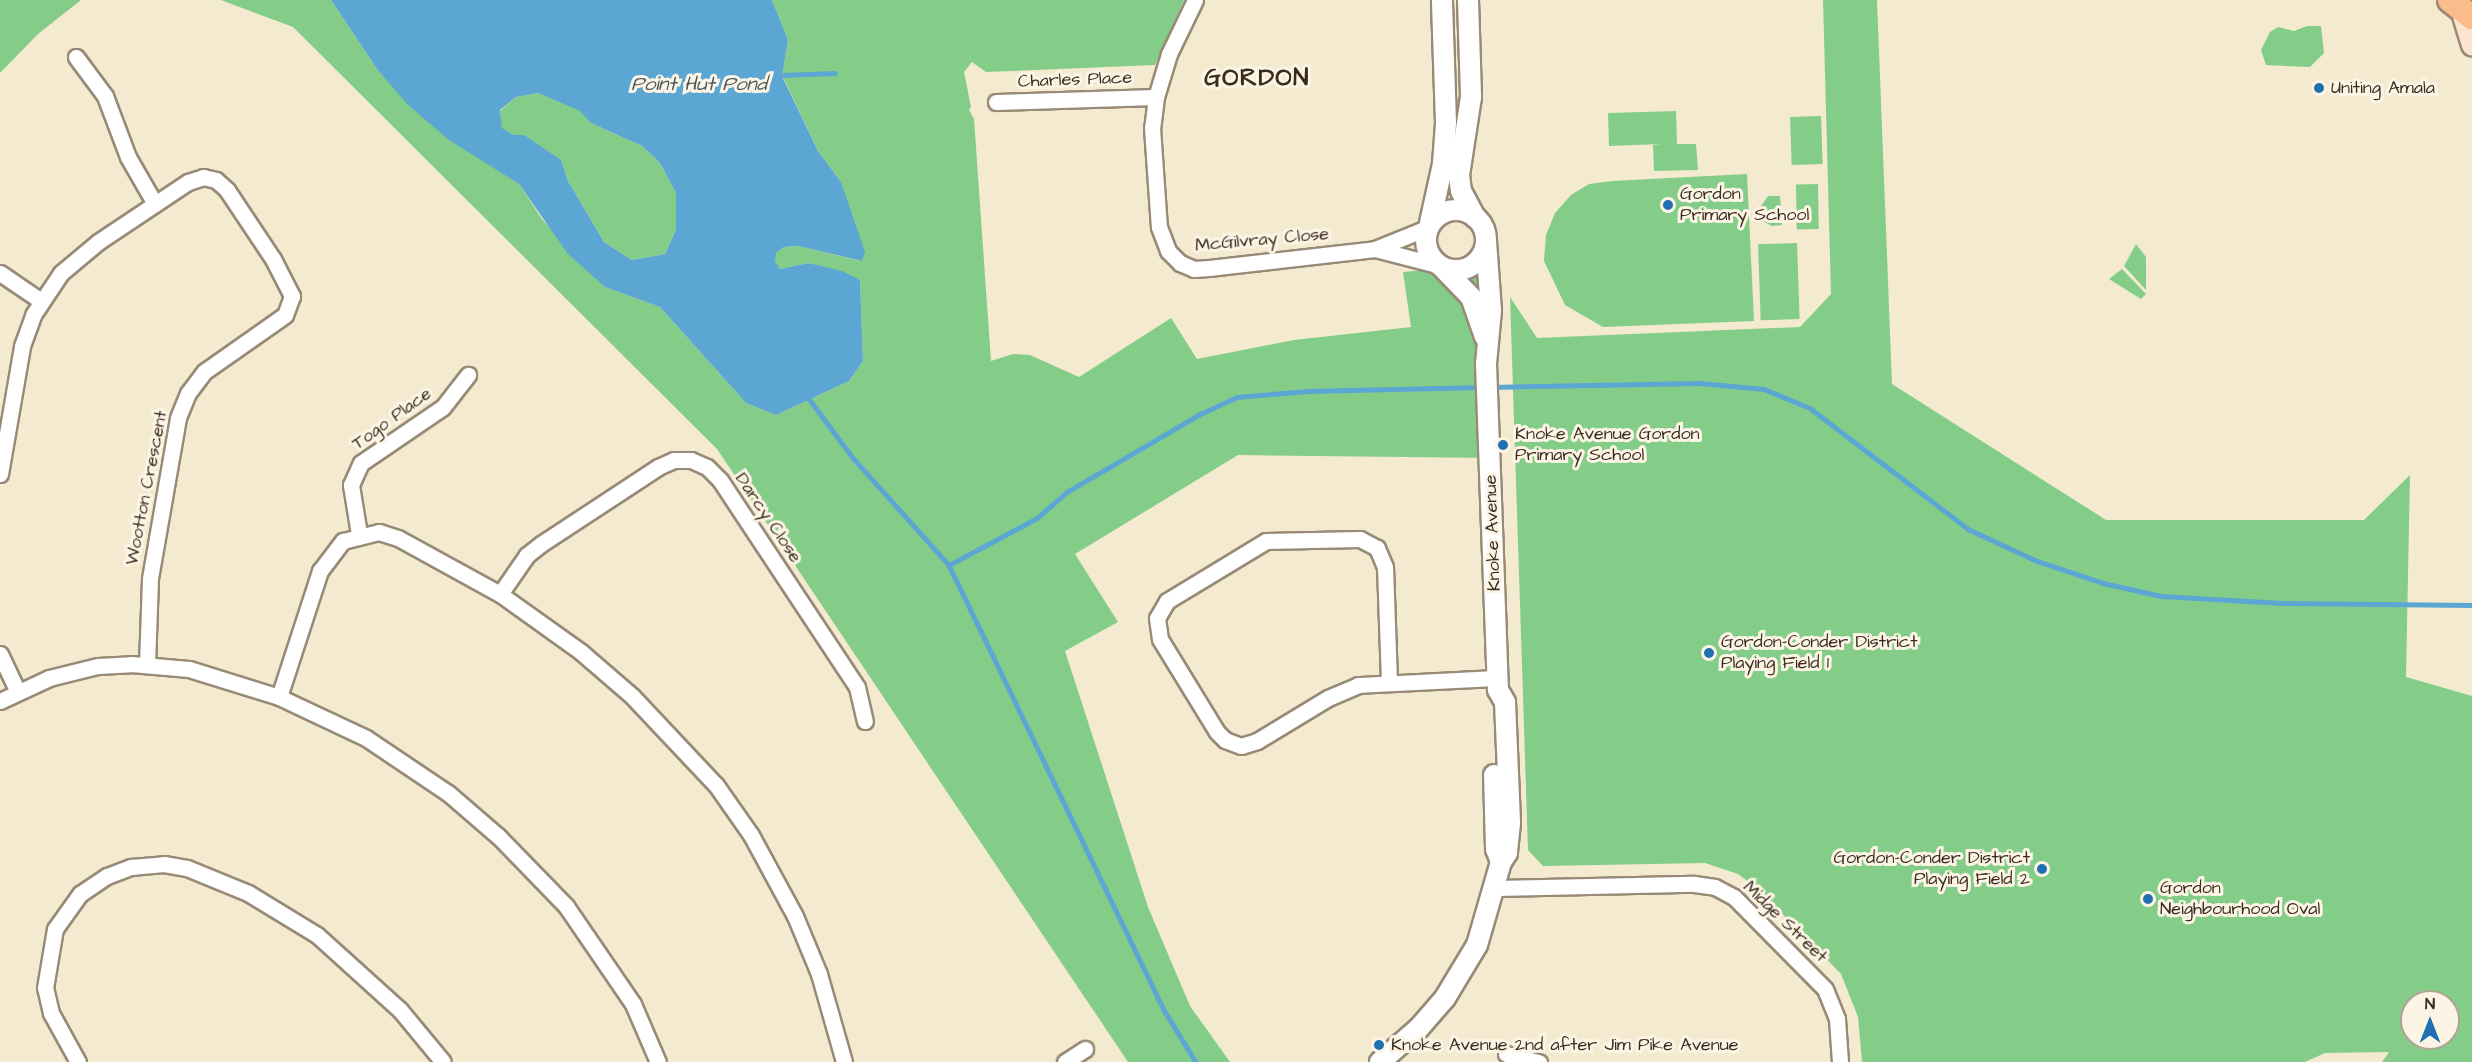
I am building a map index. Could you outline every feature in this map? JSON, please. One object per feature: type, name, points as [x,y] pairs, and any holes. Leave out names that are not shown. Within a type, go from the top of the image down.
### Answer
[{"type":"main road","points":[[2455,7],[2472,45]]},
{"type":"street","name":"McGilvray Close","points":[[1195,0],[1169,54],[1156,97],[1152,128],[1159,227],[1168,251],[1180,263],[1194,269],[1209,268],[1375,249],[1429,226]]},
{"type":"street","points":[[1442,0],[1446,123],[1443,164],[1429,226],[1427,252],[1440,266],[1452,271],[1472,266],[1485,251],[1486,241],[1461,191],[1459,175],[1471,97],[1468,0]]},
{"type":"street","points":[[76,57],[105,96],[128,157],[155,204]]},
{"type":"street","name":"Charles Place","points":[[996,102],[1156,97]]},
{"type":"street","name":"Wootton Crescent","points":[[0,474],[22,346],[41,301],[72,261],[188,182],[203,177],[216,180],[227,190],[273,259],[292,296],[285,315],[204,372],[188,393],[178,418],[150,579],[147,664]]},
{"type":"street","points":[[1429,226],[1446,211],[1456,210],[1475,217]]},
{"type":"street","name":"Knoke Avenue","points":[[1380,1062],[1419,1028],[1445,998],[1477,945],[1496,888],[1501,862],[1497,849],[1492,702],[1498,684],[1486,364],[1486,340],[1491,310],[1486,241]]},
{"type":"street","name":"McGilvray Close","points":[[1375,249],[1440,266]]},
{"type":"street","name":"Knoke Avenue","points":[[1440,266],[1471,297],[1486,340]]},
{"type":"street","points":[[0,273],[41,301]]},
{"type":"street","name":"Togo Place","points":[[359,534],[351,485],[361,463],[443,407],[468,375]]},
{"type":"street","name":"Darcy Close","points":[[500,594],[527,555],[541,543],[658,467],[674,460],[691,460],[707,467],[727,490],[857,687],[863,699],[865,721]]},
{"type":"street","points":[[279,697],[320,571],[330,554],[343,541],[359,534],[379,532],[398,537],[500,594],[581,652],[632,696],[716,785],[751,835],[795,916],[819,974],[844,1062]]},
{"type":"street","points":[[1389,681],[1385,567],[1377,548],[1360,538],[1266,540],[1167,601],[1157,618],[1160,639],[1217,732],[1225,740],[1241,746],[1257,741],[1335,694],[1358,685],[1389,681],[1498,684]]},
{"type":"street","points":[[0,654],[18,692]]},
{"type":"street","points":[[0,701],[65,673],[98,666],[147,664],[209,673],[279,697],[366,738],[421,774],[507,845],[566,906],[606,960],[633,1004],[658,1062]]},
{"type":"street","points":[[78,1062],[51,1013],[45,988],[55,929],[80,894],[107,876],[131,867],[164,864],[187,868],[248,893],[317,935],[400,1010],[443,1062]]},
{"type":"street","name":"Midge Street","points":[[1496,888],[1694,884],[1715,887],[1734,897],[1825,988],[1837,1019],[1840,1062]]},
{"type":"street","points":[[1065,1062],[1085,1049]]},
{"type":"street","points":[[1506,1054],[1539,1062]]},
{"type":"green space","points":[[0,0],[81,0],[38,34],[0,73]]},
{"type":"green space","points":[[221,0],[331,0],[377,69],[519,184],[542,219],[605,287],[660,307],[746,403],[776,415],[849,381],[863,361],[860,280],[808,263],[780,269],[774,261],[776,253],[784,247],[798,246],[861,261],[841,182],[818,151],[782,75],[788,40],[772,0],[1184,0],[1155,65],[986,72],[972,62],[964,72],[971,107],[969,110],[974,119],[991,361],[1013,354],[1030,355],[1079,377],[1171,318],[1197,359],[1294,340],[1411,327],[1403,272],[1488,264],[1494,458],[1238,455],[1075,554],[1118,622],[1065,651],[1148,907],[1190,1006],[1230,1062],[1128,1062],[717,449],[293,27]]},
{"type":"green space","points":[[1823,0],[1877,0],[1892,384],[2106,520],[2364,520],[2410,475],[2406,677],[2472,696],[2472,1062],[2382,1062],[2389,1052],[2325,1053],[2305,1062],[1862,1062],[1858,1017],[1841,974],[1758,889],[1738,874],[1705,863],[1543,866],[1528,850],[1510,297],[1537,338],[1800,327],[1831,294]]},
{"type":"green space","points":[[2307,26],[2321,26],[2324,53],[2310,67],[2266,65],[2261,50],[2270,32],[2278,27],[2294,31]]},
{"type":"green space","points":[[538,93],[581,111],[591,123],[642,146],[660,163],[676,193],[676,230],[665,254],[632,260],[604,242],[568,181],[561,160],[501,128],[500,111],[516,97]]},
{"type":"green space","points":[[1676,111],[1677,144],[1696,144],[1698,170],[1654,171],[1653,145],[1662,144],[1609,146],[1608,113]]},
{"type":"green space","points":[[1821,116],[1823,164],[1792,165],[1790,117]]},
{"type":"green space","points":[[1747,174],[1754,321],[1603,327],[1565,305],[1544,261],[1546,235],[1555,213],[1571,195],[1589,184],[1612,181]]},
{"type":"green space","points":[[1796,184],[1818,184],[1819,229],[1797,229]]},
{"type":"green space","points":[[1768,196],[1780,196],[1782,225],[1772,226],[1757,218],[1757,212]]},
{"type":"green space","points":[[1797,243],[1800,319],[1761,320],[1758,244]]},
{"type":"green space","points":[[2136,244],[2146,257],[2146,290],[2124,266]]},
{"type":"green space","points":[[2122,269],[2146,294],[2141,299],[2109,279]]},
{"type":"water","name":"Point Hut Pond","points":[[331,0],[772,0],[788,40],[782,76],[818,151],[841,182],[865,252],[862,261],[798,246],[784,247],[776,253],[775,261],[780,269],[808,263],[842,271],[860,280],[863,361],[849,381],[776,415],[746,403],[660,307],[605,287],[568,254],[519,184],[449,140],[407,104],[377,69]],"holes":[[[538,93],[580,111],[591,123],[642,146],[660,163],[676,193],[676,230],[665,254],[632,260],[604,242],[568,181],[561,160],[524,135],[514,135],[502,128],[500,110],[516,97]]]},
{"type":"waterway","points":[[782,75],[835,73]]},
{"type":"waterway","points":[[1491,387],[1700,383],[1764,389],[1810,408],[1968,529],[2037,561],[2103,583],[2161,596],[2282,603],[2472,605]]},
{"type":"waterway","points":[[807,396],[854,459],[949,565],[1037,518],[1067,492],[1198,415],[1237,397],[1307,391],[1483,387]]},
{"type":"waterway","points":[[949,565],[1164,1010],[1196,1062]]},
{"type":"place","name":"Uniting Amala","points":[[2319,88]]},
{"type":"place","name":"Gordon Primary School","points":[[1668,205]]},
{"type":"place","name":"Knoke Avenue Gordon Primary School","points":[[1503,445]]},
{"type":"place","name":"Gordon-Conder District Playing Field 1","points":[[1709,653]]},
{"type":"place","name":"Gordon-Conder District Playing Field 2","points":[[2042,869]]},
{"type":"place","name":"Gordon Neighbourhood Oval","points":[[2148,899]]},
{"type":"place","name":"Knoke Avenue 2nd after Jim Pike Avenue","points":[[1379,1045]]},
{"type":"district","name":"GORDON","points":[[1257,79]]}]
